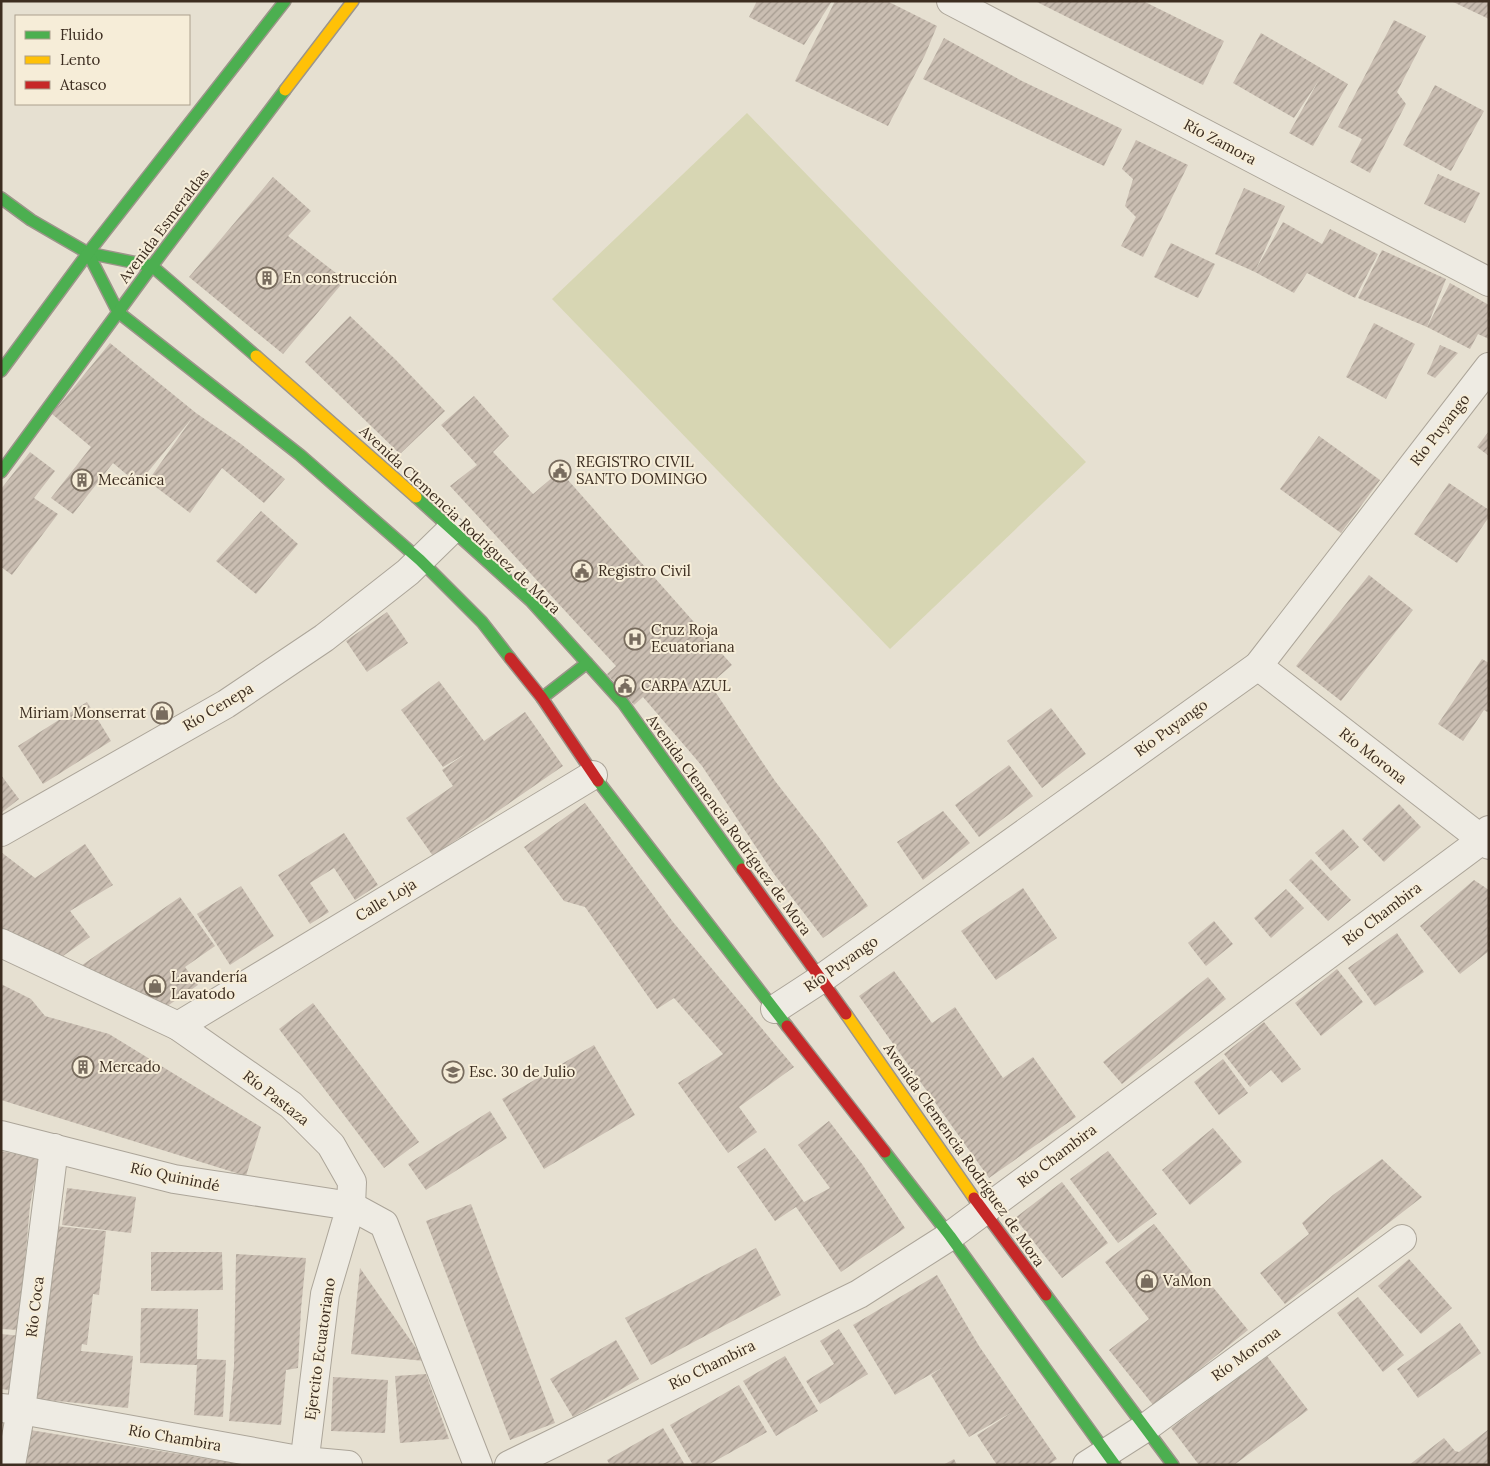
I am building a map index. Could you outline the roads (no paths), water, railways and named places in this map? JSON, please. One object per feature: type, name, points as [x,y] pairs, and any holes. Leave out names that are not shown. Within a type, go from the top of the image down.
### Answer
[{"type":"street","points":[[1,371],[88,253],[285,1]]},
{"type":"street","name":"Avenida Esmeraldas","points":[[1,472],[152,266],[353,1]]},
{"type":"street","name":"Río Zamora","points":[[951,1],[1489,282]]},
{"type":"street","name":"Avenida Clemencia Rodríguez de Mora","points":[[1,198],[32,220],[88,253],[152,266],[342,430],[530,601],[623,703],[821,979],[983,1211],[1173,1465]]},
{"type":"street","points":[[88,253],[118,312],[300,455],[420,560],[482,622],[542,698],[593,774],[950,1236],[1103,1461]]},
{"type":"street","name":"Río Puyango","points":[[775,1009],[821,979],[1258,666],[1489,367]]},
{"type":"street","name":"Río Cenepa","points":[[1,832],[226,704],[324,638],[408,572],[451,530]]},
{"type":"street","points":[[542,698],[587,663]]},
{"type":"street","name":"Río Morona","points":[[1258,666],[1486,838]]},
{"type":"street","name":"Calle Loja","points":[[178,1026],[593,774]]},
{"type":"street","name":"Río Chambira","points":[[508,1465],[859,1294],[950,1236],[1486,838]]},
{"type":"street","name":"Río Pastaza","points":[[1,943],[178,1026],[290,1105],[332,1144],[352,1182],[350,1206]]},
{"type":"street","name":"Río Quinindé","points":[[1,1135],[174,1179],[350,1206]]},
{"type":"street","name":"Río Coca","points":[[11,1465],[11,1409],[54,1148]]},
{"type":"street","points":[[350,1206],[384,1224],[478,1465]]},
{"type":"street","name":"Ejercito Ecuatoriano","points":[[304,1463],[325,1294],[350,1206]]},
{"type":"street","name":"Río Morona","points":[[1103,1461],[1402,1239]]},
{"type":"street","name":"Río Chambira","points":[[11,1409],[304,1463],[348,1465]]},
{"type":"place","name":"En construcción","points":[[267,278]]},
{"type":"place","name":"REGISTRO CIVIL SANTO DOMINGO","points":[[560,471]]},
{"type":"place","name":"Mecánica","points":[[82,480]]},
{"type":"place","name":"Registro Civil","points":[[582,571]]},
{"type":"place","name":"Cruz Roja Ecuatoriana","points":[[635,639]]},
{"type":"place","name":"CARPA AZUL","points":[[625,686]]},
{"type":"place","name":"Miriam Monserrat","points":[[162,713]]},
{"type":"place","name":"Lavandería Lavatodo","points":[[155,986]]},
{"type":"place","name":"Mercado","points":[[83,1067]]},
{"type":"place","name":"Esc. 30 de Julio","points":[[453,1072]]},
{"type":"place","name":"VaMon","points":[[1147,1281]]}]
